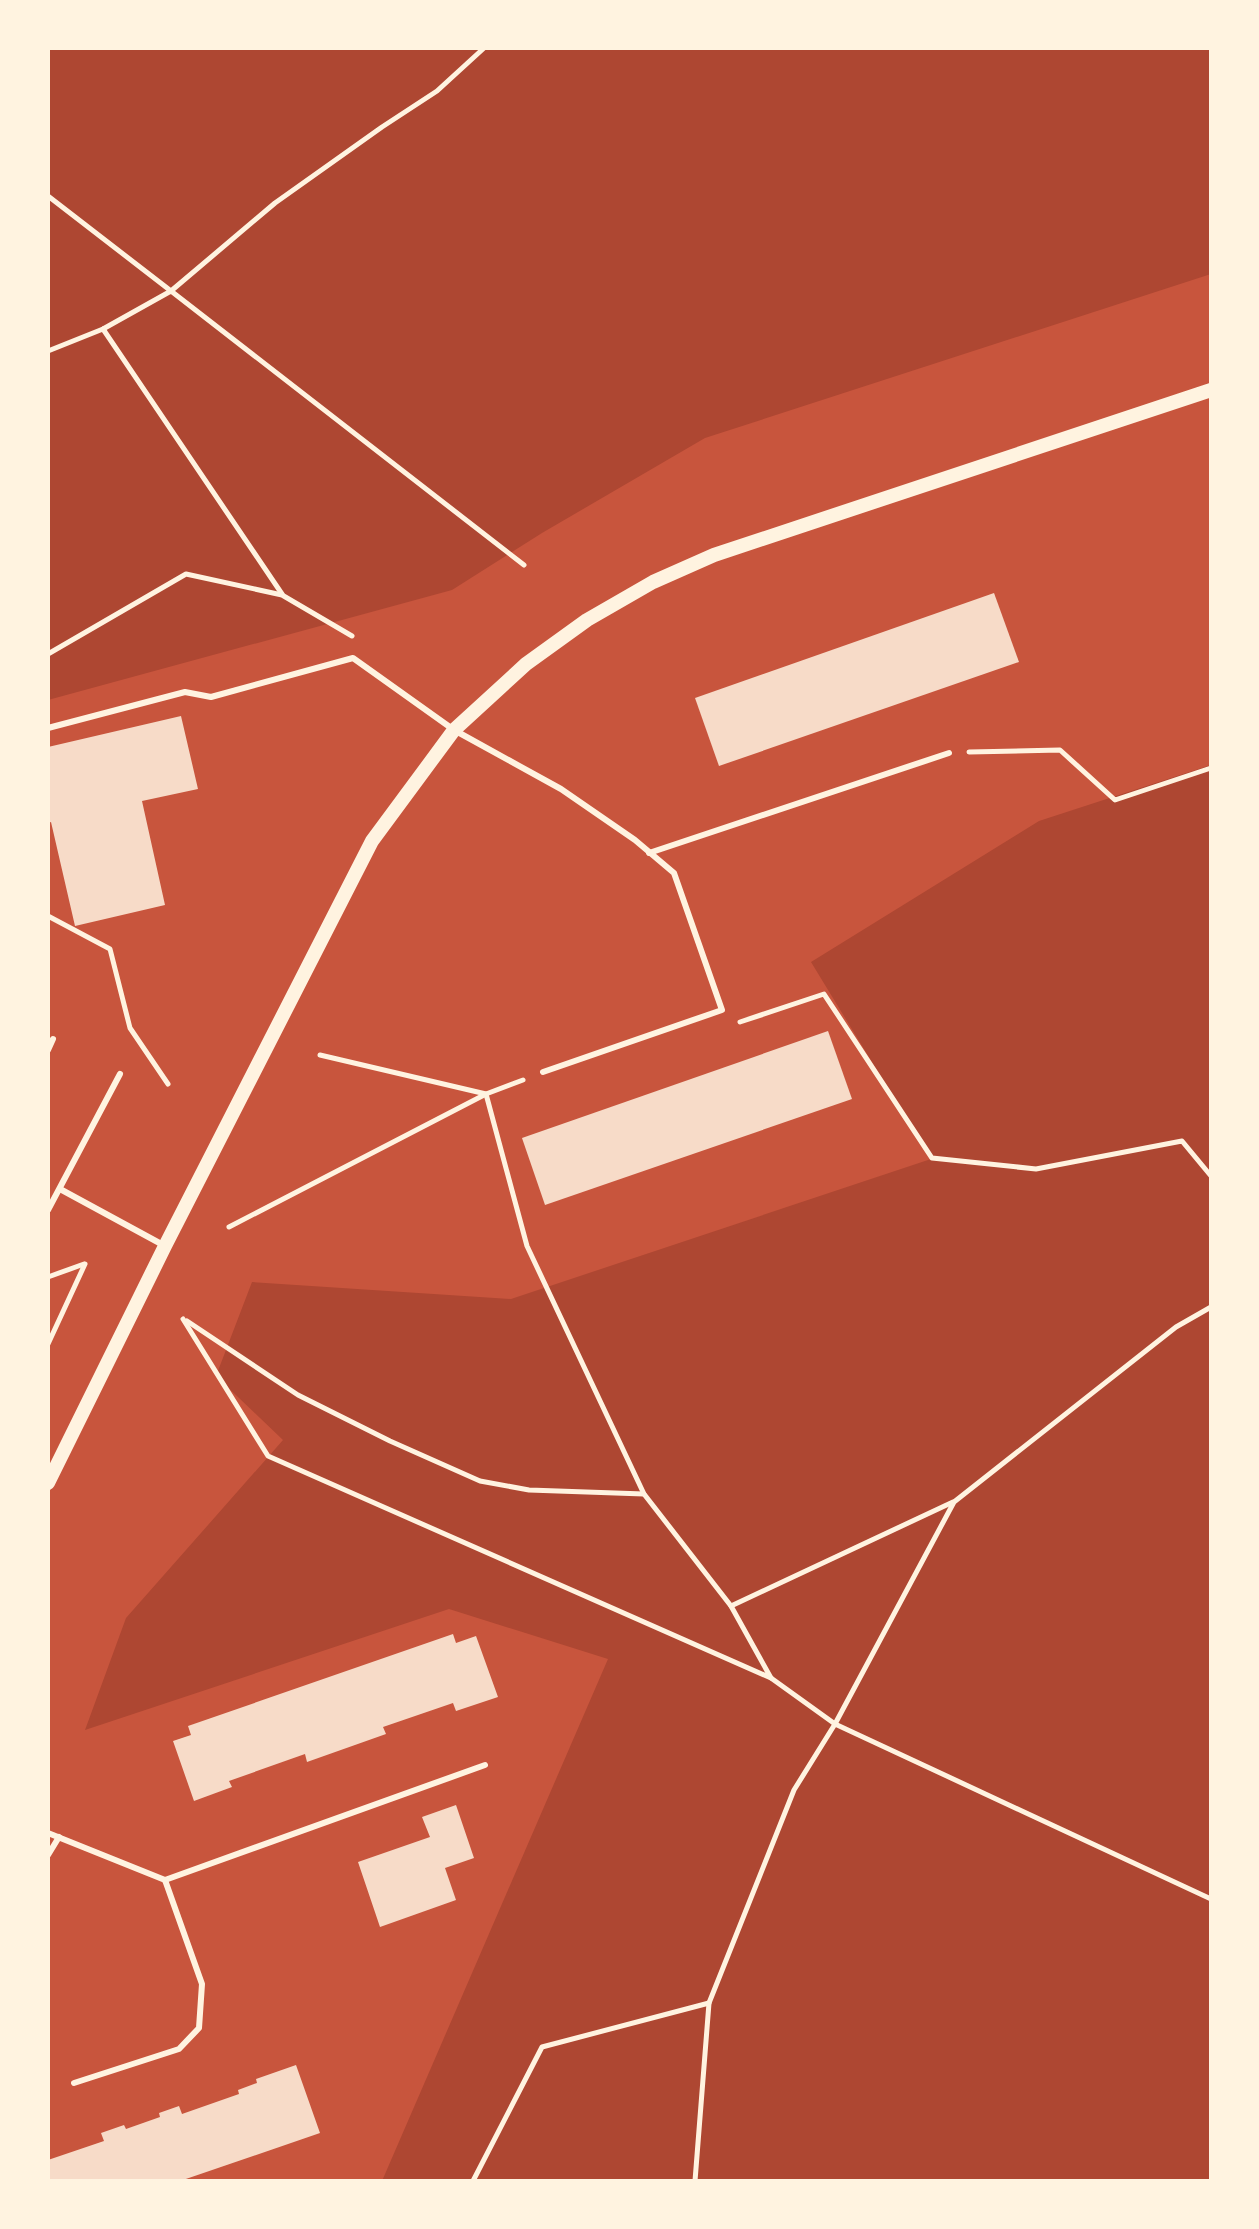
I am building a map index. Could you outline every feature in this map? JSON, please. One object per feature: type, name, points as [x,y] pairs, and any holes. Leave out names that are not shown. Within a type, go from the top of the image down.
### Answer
[{"type":"street","points":[[48,1483],[372,841],[454,730],[526,664],[587,620],[653,582],[714,555],[1211,390]]},
{"type":"lane","points":[[48,728],[185,692],[211,697],[353,658],[454,730],[561,789],[674,873],[722,1010],[543,1072]]},
{"type":"lane","points":[[649,853],[949,753]]},
{"type":"lane","points":[[48,1050],[53,1039]]},
{"type":"lane","points":[[48,1210],[120,1074]]},
{"type":"lane","points":[[60,1189],[165,1246]]},
{"type":"lane","points":[[48,1833],[165,1880],[485,1765]]},
{"type":"lane","points":[[48,1855],[59,1837]]},
{"type":"lane","points":[[74,2083],[179,2049],[199,2028],[202,1984],[165,1880]]},
{"type":"path","points":[[48,351],[103,329],[171,291],[297,187],[437,91],[484,48]]},
{"type":"path","points":[[48,196],[524,565]]},
{"type":"path","points":[[103,329],[282,595]]},
{"type":"path","points":[[48,654],[186,574],[282,595],[364,643]]},
{"type":"path","points":[[949,753],[1060,750],[1115,800],[1211,768]]},
{"type":"path","points":[[48,916],[110,949],[130,1028],[168,1084]]},
{"type":"path","points":[[722,1010],[729,1026],[824,994],[932,1158],[1036,1169],[1182,1141],[1211,1176]]},
{"type":"path","points":[[320,1055],[486,1094]]},
{"type":"path","points":[[229,1227],[486,1094],[543,1072]]},
{"type":"path","points":[[486,1094],[527,1246],[644,1494],[731,1606],[771,1678]]},
{"type":"path","points":[[48,1277],[85,1264],[48,1344]]},
{"type":"path","points":[[731,1606],[954,1502],[1176,1327],[1211,1307]]},
{"type":"path","points":[[644,1494],[529,1490],[480,1481],[298,1395],[183,1319],[268,1456],[771,1678],[835,1724],[1211,1899]]},
{"type":"path","points":[[695,2181],[709,2003],[794,1790],[835,1724],[954,1502]]},
{"type":"path","points":[[473,2181],[542,2047],[709,2003]]},
{"type":"shaded area","points":[[48,48],[1211,48],[1211,274],[705,438],[542,533],[452,590],[48,700]]},
{"type":"shaded area","points":[[1211,765],[1211,2181],[382,2181],[608,1659],[449,1609],[85,1730],[126,1618],[283,1440],[216,1376],[252,1282],[511,1299],[931,1159],[811,962],[1039,821]]},
{"type":"building","points":[[994,593],[1019,662],[719,766],[695,698]]},
{"type":"building","points":[[181,716],[198,789],[142,801],[165,905],[75,926],[51,822],[48,823],[48,747]]},
{"type":"building","points":[[828,1031],[852,1099],[545,1205],[522,1138]]},
{"type":"building","points":[[453,1634],[456,1643],[476,1636],[498,1697],[456,1711],[453,1703],[383,1727],[386,1734],[307,1762],[305,1754],[229,1781],[232,1787],[194,1801],[173,1741],[191,1735],[188,1726]]},
{"type":"building","points":[[456,1805],[474,1858],[445,1868],[456,1900],[380,1927],[358,1862],[430,1837],[422,1817]]},
{"type":"building","points":[[296,2065],[320,2133],[180,2181],[48,2181],[48,2160],[104,2141],[101,2133],[124,2125],[126,2129],[160,2117],[159,2113],[179,2106],[182,2114],[239,2094],[238,2090],[257,2083],[256,2079]]}]
